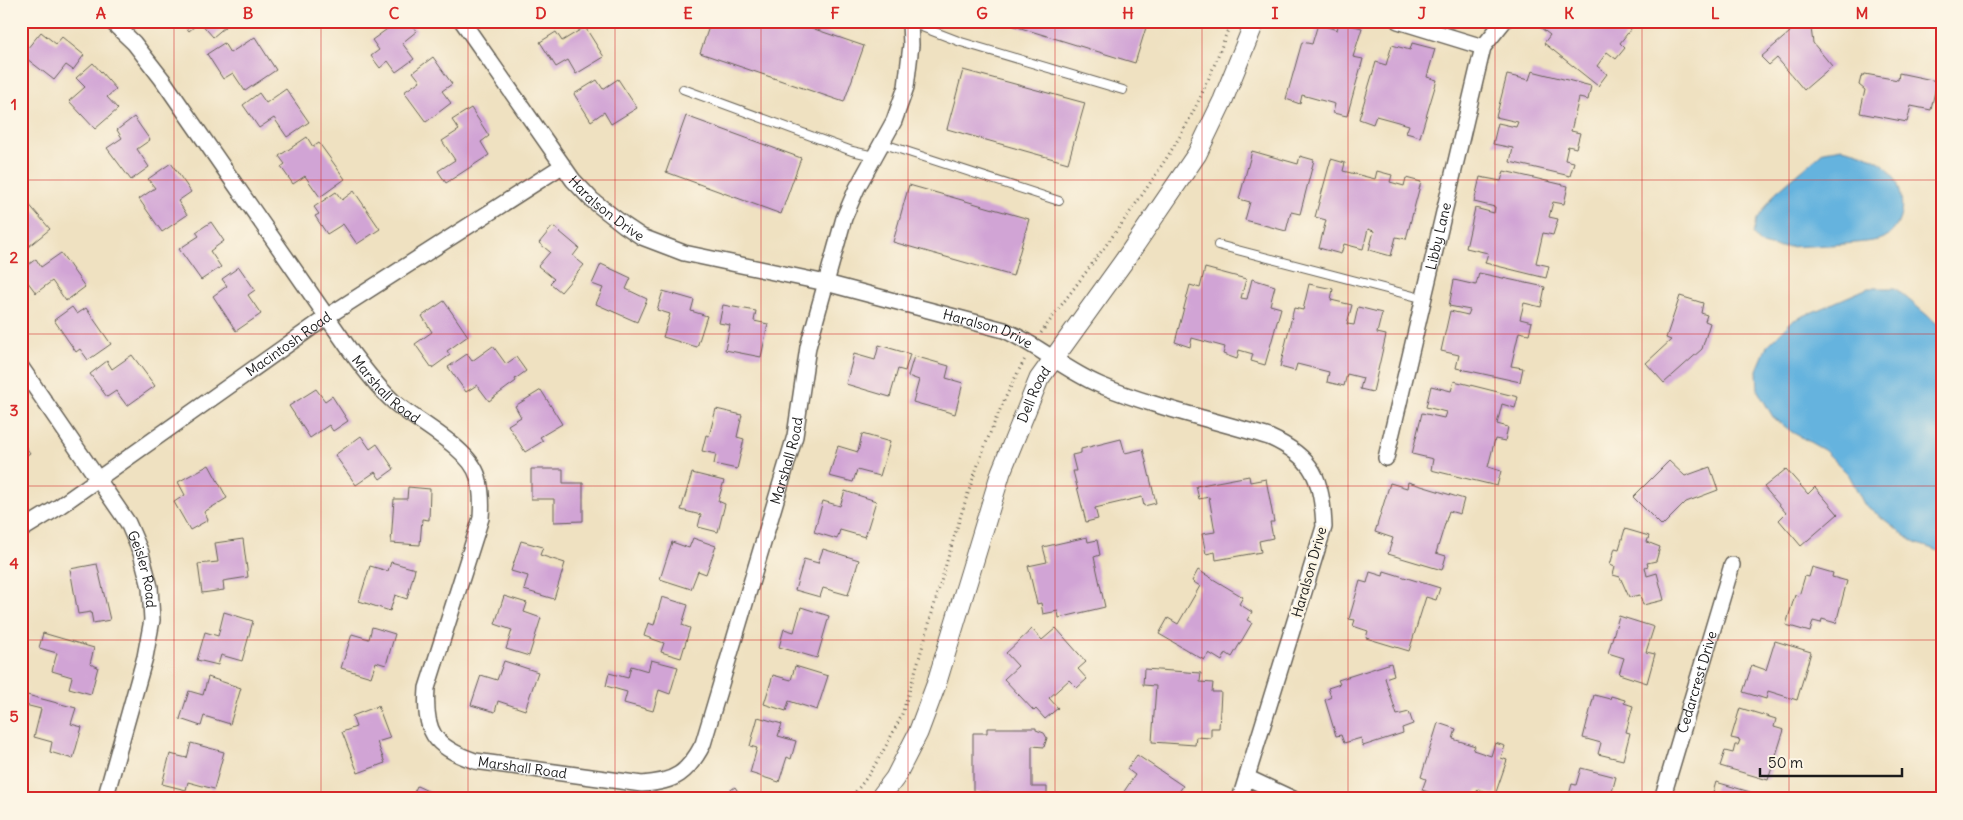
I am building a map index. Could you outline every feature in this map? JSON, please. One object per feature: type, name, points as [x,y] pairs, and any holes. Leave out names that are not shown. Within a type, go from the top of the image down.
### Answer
[{"type":"street","name":"Marshall Road","points":[[111,21],[134,44],[162,79],[352,353],[374,381],[393,401],[461,451],[478,475],[482,496],[481,518],[427,688],[425,712],[434,736],[452,753],[475,761],[642,784],[660,783],[679,776],[694,762],[703,744],[795,436],[808,347],[844,218],[877,150],[894,120],[906,86],[911,45],[909,21]]},
{"type":"street","name":"Haralson Drive","points":[[462,21],[562,166],[592,200],[642,237],[684,253],[826,283],[1004,330],[1020,337],[1052,359],[1109,388],[1269,437],[1290,446],[1305,460],[1318,481],[1323,504],[1324,527],[1240,799]]},
{"type":"street","name":"Dell Road","points":[[878,799],[895,778],[918,733],[936,685],[1001,472],[1040,379],[1052,359],[1124,261],[1197,154],[1223,100],[1255,21]]},
{"type":"street","points":[[1398,21],[1484,47]]},
{"type":"street","name":"Libby Lane","points":[[1386,458],[1484,47],[1504,21]]},
{"type":"street","name":"Macintosh Road","points":[[21,530],[35,524],[328,316],[562,166]]},
{"type":"street","name":"Geisler Road","points":[[21,367],[128,522],[142,553],[150,587],[152,620],[145,657],[105,799]]},
{"type":"street","name":"Cedarcrest Drive","points":[[1662,799],[1732,565]]},
{"type":"street","points":[[1248,778],[1293,799]]},
{"type":"lane","points":[[909,21],[961,42],[1123,90]]},
{"type":"lane","points":[[683,89],[852,150],[877,150],[1059,201]]},
{"type":"lane","points":[[1218,245],[1424,299]]},
{"type":"path","points":[[21,795],[36,799]]},
{"type":"water","points":[[1842,148],[1859,152],[1884,165],[1897,182],[1902,203],[1901,213],[1898,223],[1892,232],[1884,238],[1877,240],[1816,246],[1778,247],[1759,243],[1753,234],[1756,221],[1776,192],[1824,151]]},
{"type":"water","points":[[1868,288],[1895,288],[1942,328],[1942,552],[1915,543],[1864,504],[1849,475],[1824,450],[1792,432],[1773,417],[1758,391],[1757,370],[1767,346],[1792,321]]},
{"type":"building","points":[[181,21],[232,21],[213,37],[200,22],[189,31]]},
{"type":"building","points":[[385,21],[410,21],[417,31],[402,43],[414,59],[396,72],[388,61],[380,68],[371,56],[379,50],[372,40],[390,27]]},
{"type":"building","points":[[711,21],[791,21],[864,46],[844,102],[700,53]]},
{"type":"building","points":[[998,21],[1148,21],[1135,63]]},
{"type":"building","points":[[1538,21],[1637,21],[1620,43],[1625,48],[1616,59],[1607,52],[1597,66],[1607,74],[1598,86],[1544,43],[1550,35],[1536,24]]},
{"type":"building","points":[[1789,21],[1810,21],[1813,43],[1832,66],[1804,90],[1777,58],[1769,65],[1761,57],[1790,32]]},
{"type":"building","points":[[1339,22],[1362,28],[1353,57],[1363,59],[1347,116],[1333,113],[1335,104],[1302,95],[1300,104],[1286,99],[1302,42],[1312,44],[1318,24],[1337,30]]},
{"type":"building","points":[[585,27],[604,57],[576,74],[568,60],[556,67],[540,42],[556,32],[562,41]]},
{"type":"building","points":[[41,32],[56,44],[62,37],[84,55],[73,70],[66,65],[54,80],[22,55]]},
{"type":"building","points":[[255,37],[276,70],[245,91],[233,73],[223,79],[207,54],[224,43],[230,53]]},
{"type":"building","points":[[1412,43],[1435,49],[1427,77],[1437,80],[1420,137],[1406,133],[1409,125],[1376,116],[1373,124],[1359,119],[1376,62],[1386,65],[1392,45],[1410,50]]},
{"type":"building","points":[[433,57],[452,84],[442,91],[451,103],[426,122],[404,92],[420,81],[413,72]]},
{"type":"building","points":[[93,63],[116,89],[107,97],[118,109],[95,129],[69,101],[85,87],[76,78]]},
{"type":"building","points":[[963,70],[1085,103],[1068,163],[947,129]]},
{"type":"building","points":[[1532,71],[1591,86],[1588,100],[1579,98],[1571,131],[1580,133],[1576,148],[1568,146],[1565,160],[1574,162],[1570,176],[1510,162],[1513,148],[1493,144],[1498,123],[1516,127],[1518,122],[1496,117],[1507,75],[1529,80]]},
{"type":"building","points":[[1899,73],[1937,81],[1931,110],[1911,106],[1907,122],[1860,113],[1865,90],[1859,85],[1861,77],[1865,74],[1898,80]]},
{"type":"building","points":[[618,79],[637,108],[611,124],[604,112],[591,121],[574,94],[597,80],[603,89]]},
{"type":"building","points":[[286,89],[309,122],[287,137],[274,118],[259,128],[243,105],[259,93],[266,103]]},
{"type":"building","points":[[471,108],[489,136],[481,142],[489,155],[446,183],[438,171],[455,160],[442,141],[459,130],[452,120]]},
{"type":"building","points":[[686,116],[801,158],[781,214],[666,172]]},
{"type":"building","points":[[134,117],[150,140],[137,149],[149,167],[131,180],[107,148],[122,138],[117,130]]},
{"type":"building","points":[[307,137],[313,147],[319,143],[345,179],[320,197],[305,176],[293,184],[281,167],[285,164],[279,156]]},
{"type":"building","points":[[1252,151],[1298,164],[1300,156],[1314,160],[1300,214],[1291,212],[1286,231],[1245,220],[1250,202],[1239,199]]},
{"type":"building","points":[[1331,159],[1345,163],[1343,171],[1375,179],[1377,171],[1392,175],[1390,182],[1404,186],[1406,178],[1421,182],[1406,239],[1396,237],[1391,256],[1369,250],[1374,231],[1368,229],[1363,249],[1344,244],[1341,254],[1319,248],[1326,220],[1315,217]]},
{"type":"building","points":[[171,163],[191,192],[178,201],[187,215],[162,232],[139,199],[155,188],[148,179]]},
{"type":"building","points":[[1504,171],[1568,186],[1564,204],[1553,202],[1549,217],[1558,219],[1553,235],[1543,233],[1536,263],[1549,266],[1546,278],[1485,263],[1488,253],[1466,248],[1475,208],[1494,213],[1495,207],[1474,202],[1480,177],[1501,181]]},
{"type":"building","points":[[909,185],[1029,219],[1013,276],[893,242]]},
{"type":"building","points":[[354,191],[380,229],[357,244],[343,224],[327,234],[315,216],[319,214],[314,207],[336,192],[342,200]]},
{"type":"building","points":[[21,195],[50,229],[23,251],[21,249]]},
{"type":"building","points":[[211,222],[224,241],[210,251],[221,267],[201,280],[179,249],[199,236],[196,232]]},
{"type":"building","points":[[553,226],[579,248],[573,256],[584,265],[561,292],[550,283],[554,279],[538,266],[550,252],[539,243]]},
{"type":"building","points":[[61,253],[85,287],[66,301],[52,281],[36,293],[21,273],[21,270],[36,259],[41,267]]},
{"type":"building","points":[[601,264],[631,278],[626,289],[647,299],[637,322],[596,304],[603,288],[592,284]]},
{"type":"building","points":[[239,267],[255,290],[248,295],[261,314],[236,331],[213,296],[227,286],[222,279]]},
{"type":"building","points":[[1205,268],[1246,279],[1241,298],[1247,299],[1252,279],[1275,286],[1270,305],[1281,308],[1265,365],[1251,361],[1253,354],[1239,350],[1237,359],[1223,354],[1225,347],[1192,338],[1190,347],[1175,342],[1190,285],[1200,288]]},
{"type":"building","points":[[1479,273],[1545,287],[1541,307],[1524,303],[1520,319],[1532,322],[1529,334],[1519,332],[1511,366],[1523,368],[1520,382],[1456,368],[1459,355],[1441,351],[1450,311],[1468,315],[1470,310],[1449,306],[1454,280],[1476,285]]},
{"type":"building","points":[[1309,284],[1333,289],[1331,300],[1352,305],[1347,324],[1354,325],[1358,307],[1382,313],[1377,333],[1386,335],[1373,392],[1360,389],[1363,378],[1347,374],[1344,386],[1327,382],[1329,372],[1297,364],[1295,371],[1280,367],[1294,308],[1303,310]]},
{"type":"building","points":[[663,291],[694,300],[691,311],[707,316],[697,347],[663,337],[670,314],[657,310]]},
{"type":"building","points":[[1680,296],[1703,303],[1701,313],[1707,315],[1705,321],[1710,323],[1702,349],[1664,383],[1646,363],[1671,340],[1666,338]]},
{"type":"building","points":[[444,301],[468,336],[447,351],[450,355],[432,368],[415,344],[432,332],[422,316]]},
{"type":"building","points":[[723,305],[756,311],[754,321],[768,324],[761,357],[725,350],[730,325],[719,323]]},
{"type":"building","points":[[72,307],[77,314],[86,308],[111,344],[88,360],[80,349],[76,352],[54,320]]},
{"type":"building","points":[[879,345],[910,354],[905,371],[898,369],[890,397],[846,384],[854,354],[875,360]]},
{"type":"building","points":[[493,346],[506,364],[516,357],[526,371],[489,401],[477,385],[466,392],[448,367],[467,354],[472,361]]},
{"type":"building","points":[[132,355],[155,386],[127,406],[116,391],[107,397],[90,374],[107,361],[112,369]]},
{"type":"building","points":[[914,356],[949,366],[946,378],[963,383],[955,414],[913,402],[919,380],[908,376]]},
{"type":"building","points":[[1454,381],[1518,397],[1515,408],[1502,404],[1497,424],[1508,427],[1505,441],[1495,439],[1488,467],[1501,471],[1497,486],[1431,470],[1433,459],[1412,454],[1422,413],[1444,418],[1446,412],[1426,407],[1431,386],[1451,391]]},
{"type":"building","points":[[316,389],[325,401],[332,396],[348,421],[333,431],[329,425],[310,438],[289,406]]},
{"type":"building","points":[[541,390],[562,424],[540,437],[543,441],[525,452],[508,425],[521,417],[515,406]]},
{"type":"building","points":[[716,409],[742,415],[737,437],[744,439],[737,469],[714,464],[716,454],[702,451],[706,435],[709,436]]},
{"type":"building","points":[[862,434],[890,442],[880,476],[857,470],[853,482],[829,476],[838,446],[858,452]]},
{"type":"building","points":[[361,436],[370,449],[377,444],[394,469],[380,479],[375,472],[356,485],[335,455]]},
{"type":"building","points":[[1121,439],[1125,453],[1143,449],[1156,503],[1144,506],[1142,497],[1095,508],[1098,519],[1086,522],[1073,471],[1076,471],[1072,455],[1081,453],[1081,449]]},
{"type":"building","points":[[21,440],[30,453],[21,459]]},
{"type":"building","points":[[1669,461],[1685,476],[1710,467],[1718,490],[1686,502],[1662,526],[1633,497]]},
{"type":"building","points":[[209,465],[227,498],[204,512],[208,520],[190,530],[174,502],[185,495],[178,482]]},
{"type":"building","points":[[531,469],[563,469],[563,483],[583,483],[583,521],[554,522],[554,499],[531,499]]},
{"type":"building","points":[[1786,469],[1808,494],[1815,487],[1838,514],[1801,546],[1779,520],[1786,513],[1764,487]]},
{"type":"building","points":[[692,473],[724,481],[718,501],[725,504],[718,532],[698,527],[701,515],[681,510]]},
{"type":"building","points":[[1249,476],[1250,482],[1266,479],[1274,522],[1270,522],[1273,538],[1259,541],[1261,552],[1216,560],[1215,552],[1206,554],[1202,534],[1215,532],[1209,497],[1199,499],[1196,486]]},
{"type":"building","points":[[1408,482],[1464,499],[1460,514],[1449,511],[1436,553],[1446,556],[1442,570],[1388,554],[1393,538],[1375,532],[1390,483],[1407,488]]},
{"type":"building","points":[[408,487],[430,489],[429,520],[422,519],[420,545],[391,543],[394,499],[407,499]]},
{"type":"building","points":[[845,491],[876,501],[865,537],[840,530],[837,539],[814,532],[823,501],[840,506]]},
{"type":"building","points":[[1625,529],[1649,536],[1647,542],[1660,547],[1656,561],[1647,563],[1648,566],[1645,567],[1647,576],[1657,573],[1664,600],[1643,605],[1640,595],[1629,597],[1620,577],[1613,575],[1615,567],[1610,565],[1615,548],[1619,549]]},
{"type":"building","points":[[1087,537],[1088,542],[1097,540],[1100,555],[1094,557],[1105,607],[1059,618],[1058,611],[1043,614],[1041,603],[1037,604],[1028,566],[1047,562],[1043,547]]},
{"type":"building","points":[[693,538],[716,546],[706,574],[698,571],[691,589],[660,579],[672,542],[689,548]]},
{"type":"building","points":[[243,539],[248,577],[223,581],[224,590],[202,593],[198,564],[218,562],[215,543]]},
{"type":"building","points":[[521,541],[543,547],[540,555],[565,563],[554,599],[524,590],[528,576],[511,571]]},
{"type":"building","points":[[823,549],[859,560],[848,595],[823,588],[820,597],[795,590],[804,559],[818,563]]},
{"type":"building","points":[[391,562],[415,569],[407,599],[395,595],[390,611],[359,601],[370,566],[388,571]]},
{"type":"building","points":[[97,564],[110,620],[93,623],[91,612],[78,614],[70,569]]},
{"type":"building","points":[[1812,567],[1833,573],[1832,577],[1847,581],[1836,623],[1822,619],[1821,623],[1813,621],[1810,632],[1786,625],[1795,595],[1799,596],[1805,576],[1809,577]]},
{"type":"building","points":[[1198,570],[1243,597],[1239,604],[1252,612],[1247,620],[1252,623],[1232,657],[1226,653],[1222,661],[1209,653],[1204,660],[1159,634],[1168,618],[1178,624],[1200,586],[1192,581]]},
{"type":"building","points":[[1384,571],[1440,588],[1436,600],[1426,597],[1409,651],[1366,638],[1368,631],[1353,626],[1355,620],[1349,619],[1360,581],[1367,583],[1370,572],[1383,576]]},
{"type":"building","points":[[504,596],[527,603],[524,612],[541,618],[529,656],[506,649],[512,630],[495,624]]},
{"type":"building","points":[[662,597],[688,605],[682,625],[690,628],[681,658],[661,652],[664,643],[644,636],[648,623],[654,625]]},
{"type":"building","points":[[801,607],[829,616],[817,658],[779,647],[784,629],[794,632]]},
{"type":"building","points":[[224,612],[253,621],[242,661],[221,655],[218,665],[197,660],[205,632],[218,636]]},
{"type":"building","points":[[1619,616],[1654,627],[1646,652],[1655,654],[1647,683],[1619,674],[1624,658],[1608,653]]},
{"type":"building","points":[[372,627],[395,634],[386,665],[376,662],[371,677],[341,668],[352,634],[369,639]]},
{"type":"building","points":[[1056,628],[1086,662],[1078,669],[1087,679],[1077,688],[1069,680],[1049,698],[1058,708],[1045,719],[1036,709],[1034,711],[1004,679],[1018,666],[1006,653],[1032,629],[1042,640]]},
{"type":"building","points":[[43,633],[94,648],[90,664],[98,667],[91,694],[69,688],[72,677],[52,671],[57,653],[39,648]]},
{"type":"building","points":[[1775,641],[1811,652],[1797,700],[1768,691],[1766,699],[1743,692],[1752,665],[1766,670]]},
{"type":"building","points":[[651,660],[678,667],[670,694],[659,690],[653,711],[624,703],[627,692],[606,686],[609,673],[628,678],[631,666],[648,671]]},
{"type":"building","points":[[504,661],[538,672],[525,710],[498,701],[495,712],[471,705],[481,675],[497,680]]},
{"type":"building","points":[[1391,663],[1394,675],[1385,678],[1397,715],[1409,712],[1413,724],[1402,728],[1403,733],[1363,746],[1361,738],[1344,743],[1341,735],[1336,736],[1325,700],[1331,697],[1328,688],[1340,684],[1338,680]]},
{"type":"building","points":[[795,666],[828,676],[817,710],[789,701],[786,711],[764,704],[773,675],[791,680]]},
{"type":"building","points":[[1144,669],[1201,673],[1200,682],[1213,683],[1212,692],[1221,692],[1219,728],[1211,728],[1211,738],[1196,737],[1195,745],[1152,742],[1156,686],[1143,685]]},
{"type":"building","points":[[208,677],[241,688],[230,724],[204,716],[201,726],[180,719],[189,691],[203,695]]},
{"type":"building","points":[[27,695],[76,708],[71,724],[82,727],[73,759],[50,752],[52,742],[34,737],[41,709],[25,705]]},
{"type":"building","points":[[1594,695],[1610,699],[1611,696],[1625,700],[1624,703],[1633,706],[1626,732],[1630,733],[1623,760],[1598,754],[1601,743],[1583,738]]},
{"type":"building","points":[[378,706],[390,738],[377,742],[385,763],[358,773],[342,732],[356,727],[352,716]]},
{"type":"building","points":[[1740,708],[1776,719],[1774,727],[1784,730],[1768,780],[1720,766],[1725,751],[1733,753],[1735,745],[1738,745],[1740,740],[1731,738]]},
{"type":"building","points":[[758,717],[782,724],[778,736],[796,741],[791,759],[787,757],[779,782],[750,773],[757,748],[750,746]]},
{"type":"building","points":[[1438,723],[1456,729],[1453,739],[1475,746],[1473,750],[1491,756],[1495,743],[1505,746],[1501,758],[1507,760],[1495,795],[1478,789],[1474,799],[1439,799],[1440,796],[1422,790],[1426,779],[1421,777]]},
{"type":"building","points":[[987,728],[1036,728],[1036,730],[1044,733],[1047,738],[1044,747],[1032,746],[1032,787],[1047,787],[1047,799],[989,799],[989,792],[973,792],[973,733],[987,733]]},
{"type":"building","points":[[191,743],[224,752],[214,789],[188,782],[186,790],[162,784],[170,754],[187,758]]},
{"type":"building","points":[[1137,755],[1183,786],[1179,792],[1188,799],[1119,799],[1135,775],[1127,769]]},
{"type":"building","points":[[1581,768],[1616,777],[1610,799],[1568,798],[1572,784],[1576,785]]},
{"type":"building","points":[[1716,782],[1750,792],[1748,799],[1711,799]]},
{"type":"building","points":[[417,786],[445,799],[411,799]]},
{"type":"building","points":[[735,787],[743,799],[718,799]]}]
